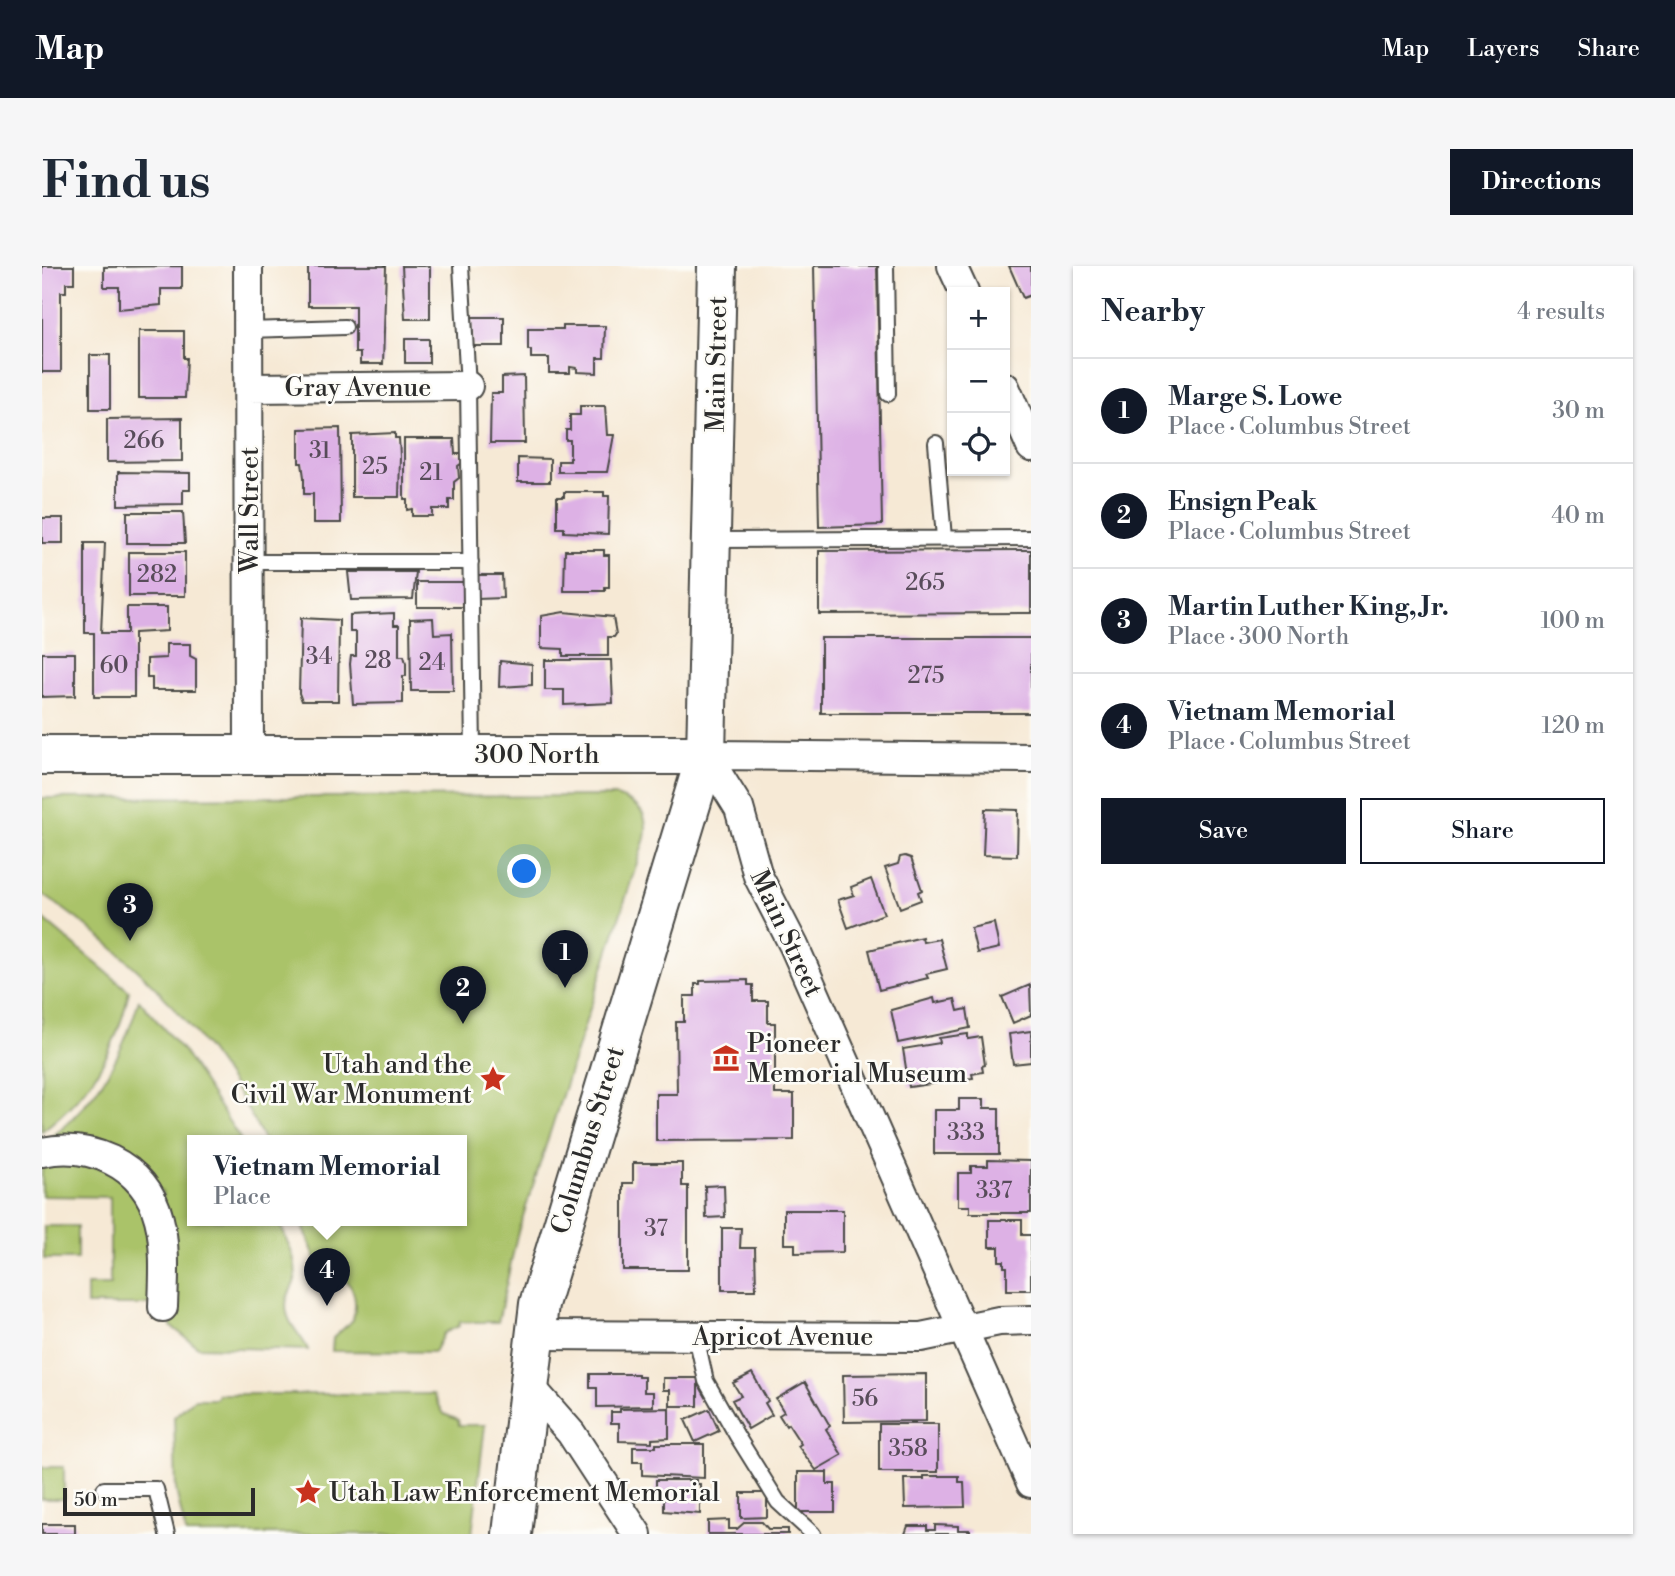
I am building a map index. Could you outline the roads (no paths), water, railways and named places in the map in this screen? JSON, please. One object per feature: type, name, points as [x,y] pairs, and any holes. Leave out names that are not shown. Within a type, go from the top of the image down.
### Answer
[{"type":"main road","name":"Main Street","points":[[706,755],[713,540],[717,266]]},
{"type":"main road","name":"300 North","points":[[42,755],[706,755]]},
{"type":"main road","name":"Columbus Street","points":[[512,1534],[539,1304],[581,1158],[706,755]]},
{"type":"street","name":"Wall Street","points":[[248,266],[249,754]]},
{"type":"street","points":[[952,266],[962,287]]},
{"type":"street","name":"Gray Avenue","points":[[249,388],[468,386]]},
{"type":"street","points":[[1010,399],[1031,447]]},
{"type":"street","name":"300 North","points":[[706,755],[1031,758]]},
{"type":"street","name":"Main Street","points":[[706,755],[739,808],[758,877],[794,946],[1031,1483]]},
{"type":"street","points":[[42,1152],[78,1149],[107,1158],[130,1169],[147,1187],[157,1208],[164,1244],[163,1307]]},
{"type":"street","name":"Apricot Avenue","points":[[534,1335],[920,1337],[999,1321],[1031,1321]]},
{"type":"street","points":[[528,1384],[577,1441],[637,1534]]},
{"type":"lane","points":[[461,266],[468,386],[472,754]]},
{"type":"lane","points":[[886,266],[888,394]]},
{"type":"lane","points":[[248,330],[345,327]]},
{"type":"lane","points":[[936,443],[944,538]]},
{"type":"lane","points":[[713,540],[1031,538]]},
{"type":"lane","points":[[249,562],[471,562]]},
{"type":"lane","points":[[696,1336],[706,1381],[737,1436],[778,1502],[813,1534]]},
{"type":"lane","points":[[104,1489],[156,1489],[167,1534]]},
{"type":"place","name":"Martin Luther King, Jr.","points":[[130,941]]},
{"type":"place","name":"Marge S. Lowe","points":[[565,988]]},
{"type":"place","name":"Ensign Peak","points":[[463,1024]]},
{"type":"place","name":"Pioneer Memorial Museum","points":[[726,1058]]},
{"type":"place","name":"Utah and the Civil War Monument","points":[[493,1079]]},
{"type":"place","name":"Vietnam Memorial","points":[[327,1306]]},
{"type":"place","name":"Utah Law Enforcement Memorial","points":[[308,1492]]}]
